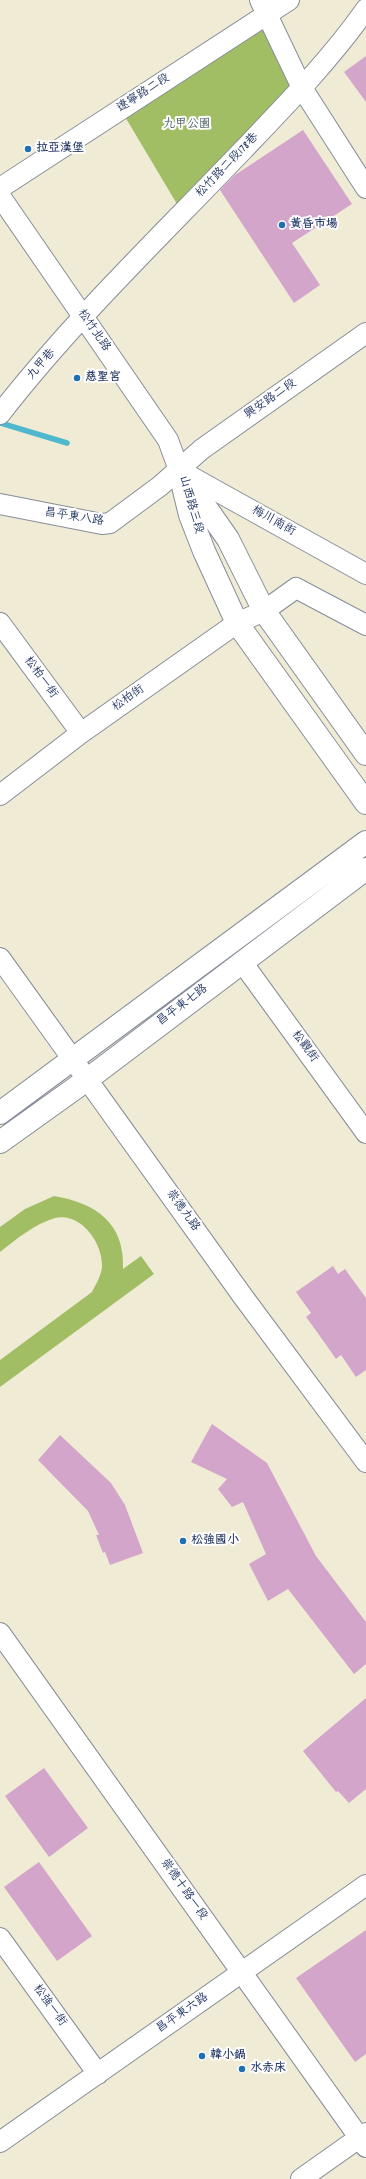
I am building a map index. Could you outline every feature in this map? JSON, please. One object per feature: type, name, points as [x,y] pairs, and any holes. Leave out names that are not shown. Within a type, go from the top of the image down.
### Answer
[{"type":"street","name":"遼寧路二段","points":[[0,188],[263,7],[288,0]]},
{"type":"street","points":[[263,7],[302,88],[366,188]]},
{"type":"street","name":"松竹路二段178巷","points":[[83,317],[302,88],[346,37],[366,9]]},
{"type":"street","name":"松竹北路","points":[[0,196],[168,440],[179,470]]},
{"type":"street","name":"九甲巷","points":[[0,414],[83,317]]},
{"type":"street","name":"興安路二段","points":[[179,470],[202,449],[366,333]]},
{"type":"street","name":"昌平東八路","points":[[0,504],[102,524],[110,523],[179,470]]},
{"type":"street","name":"梅川南街","points":[[179,470],[366,574]]},
{"type":"street","name":"山西路三段","points":[[179,470],[228,539],[264,611],[366,754]]},
{"type":"street","name":"山西路三段","points":[[179,470],[190,515],[204,552],[237,623],[366,803]]},
{"type":"street","points":[[264,611],[296,588],[366,626]]},
{"type":"street","name":"松柏街","points":[[0,795],[81,733],[237,623],[264,611]]},
{"type":"street","name":"松柏一街","points":[[0,623],[81,733]]},
{"type":"street","name":"昌平東七路","points":[[0,1113],[366,842]]},
{"type":"street","name":"昌平東七路","points":[[0,1142],[88,1079],[366,869]]},
{"type":"street","name":"崇德九路","points":[[0,958],[363,1451]]},
{"type":"street","name":"松觀街","points":[[242,962],[366,1133]]},
{"type":"street","name":"崇德十路一段","points":[[0,1633],[242,1973],[364,2139]]},
{"type":"street","name":"昌平東六路","points":[[0,2142],[366,1885]]},
{"type":"street","name":"松強一街","points":[[0,1938],[98,2074]]},
{"type":"street","points":[[300,2179],[364,2139]]},
{"type":"green space","name":"九甲公園","points":[[265,19],[296,81],[177,204],[121,110]]},
{"type":"green space","points":[[54,1196],[83,1204],[95,1210],[105,1218],[119,1239],[123,1269],[141,1256],[154,1274],[0,1387],[0,1360],[92,1292],[101,1274],[102,1267],[99,1248],[89,1231],[82,1225],[65,1217],[55,1218],[40,1224],[26,1232],[0,1252],[0,1227],[25,1209]]},
{"type":"building","points":[[366,56],[366,102],[344,72]]},
{"type":"building","name":"黃昏市場","points":[[303,130],[352,204],[292,243],[320,285],[294,303],[220,190],[235,175]]},
{"type":"building","points":[[333,1266],[338,1274],[345,1269],[366,1298],[366,1370],[356,1377],[341,1355],[336,1359],[306,1317],[311,1313],[296,1292]]},
{"type":"building","points":[[212,1424],[267,1463],[316,1556],[366,1622],[366,1664],[354,1674],[288,1589],[268,1601],[249,1564],[266,1554],[243,1502],[232,1507],[218,1489],[227,1479],[191,1462]]},
{"type":"building","points":[[60,1435],[111,1483],[125,1505],[143,1553],[110,1565],[105,1552],[103,1553],[96,1535],[99,1535],[88,1511],[38,1460]]},
{"type":"building","points":[[366,1698],[366,1789],[349,1803],[338,1791],[336,1792],[303,1751]]},
{"type":"building","points":[[44,1768],[88,1828],[49,1857],[5,1796]]},
{"type":"building","points":[[39,1862],[92,1936],[57,1961],[4,1887]]},
{"type":"building","points":[[366,1930],[366,2054],[355,2062],[296,1978]]},
{"type":"waterway","points":[[0,423],[67,443]]},
{"type":"place","name":"拉亞漢堡","points":[[28,149]]},
{"type":"place","name":"黃昏市場","points":[[282,225]]},
{"type":"place","name":"慈聖宮","points":[[77,378]]},
{"type":"place","name":"松強國小","points":[[183,1541]]},
{"type":"place","name":"韓小鍋","points":[[202,2056]]},
{"type":"place","name":"水赤床","points":[[242,2069]]}]
